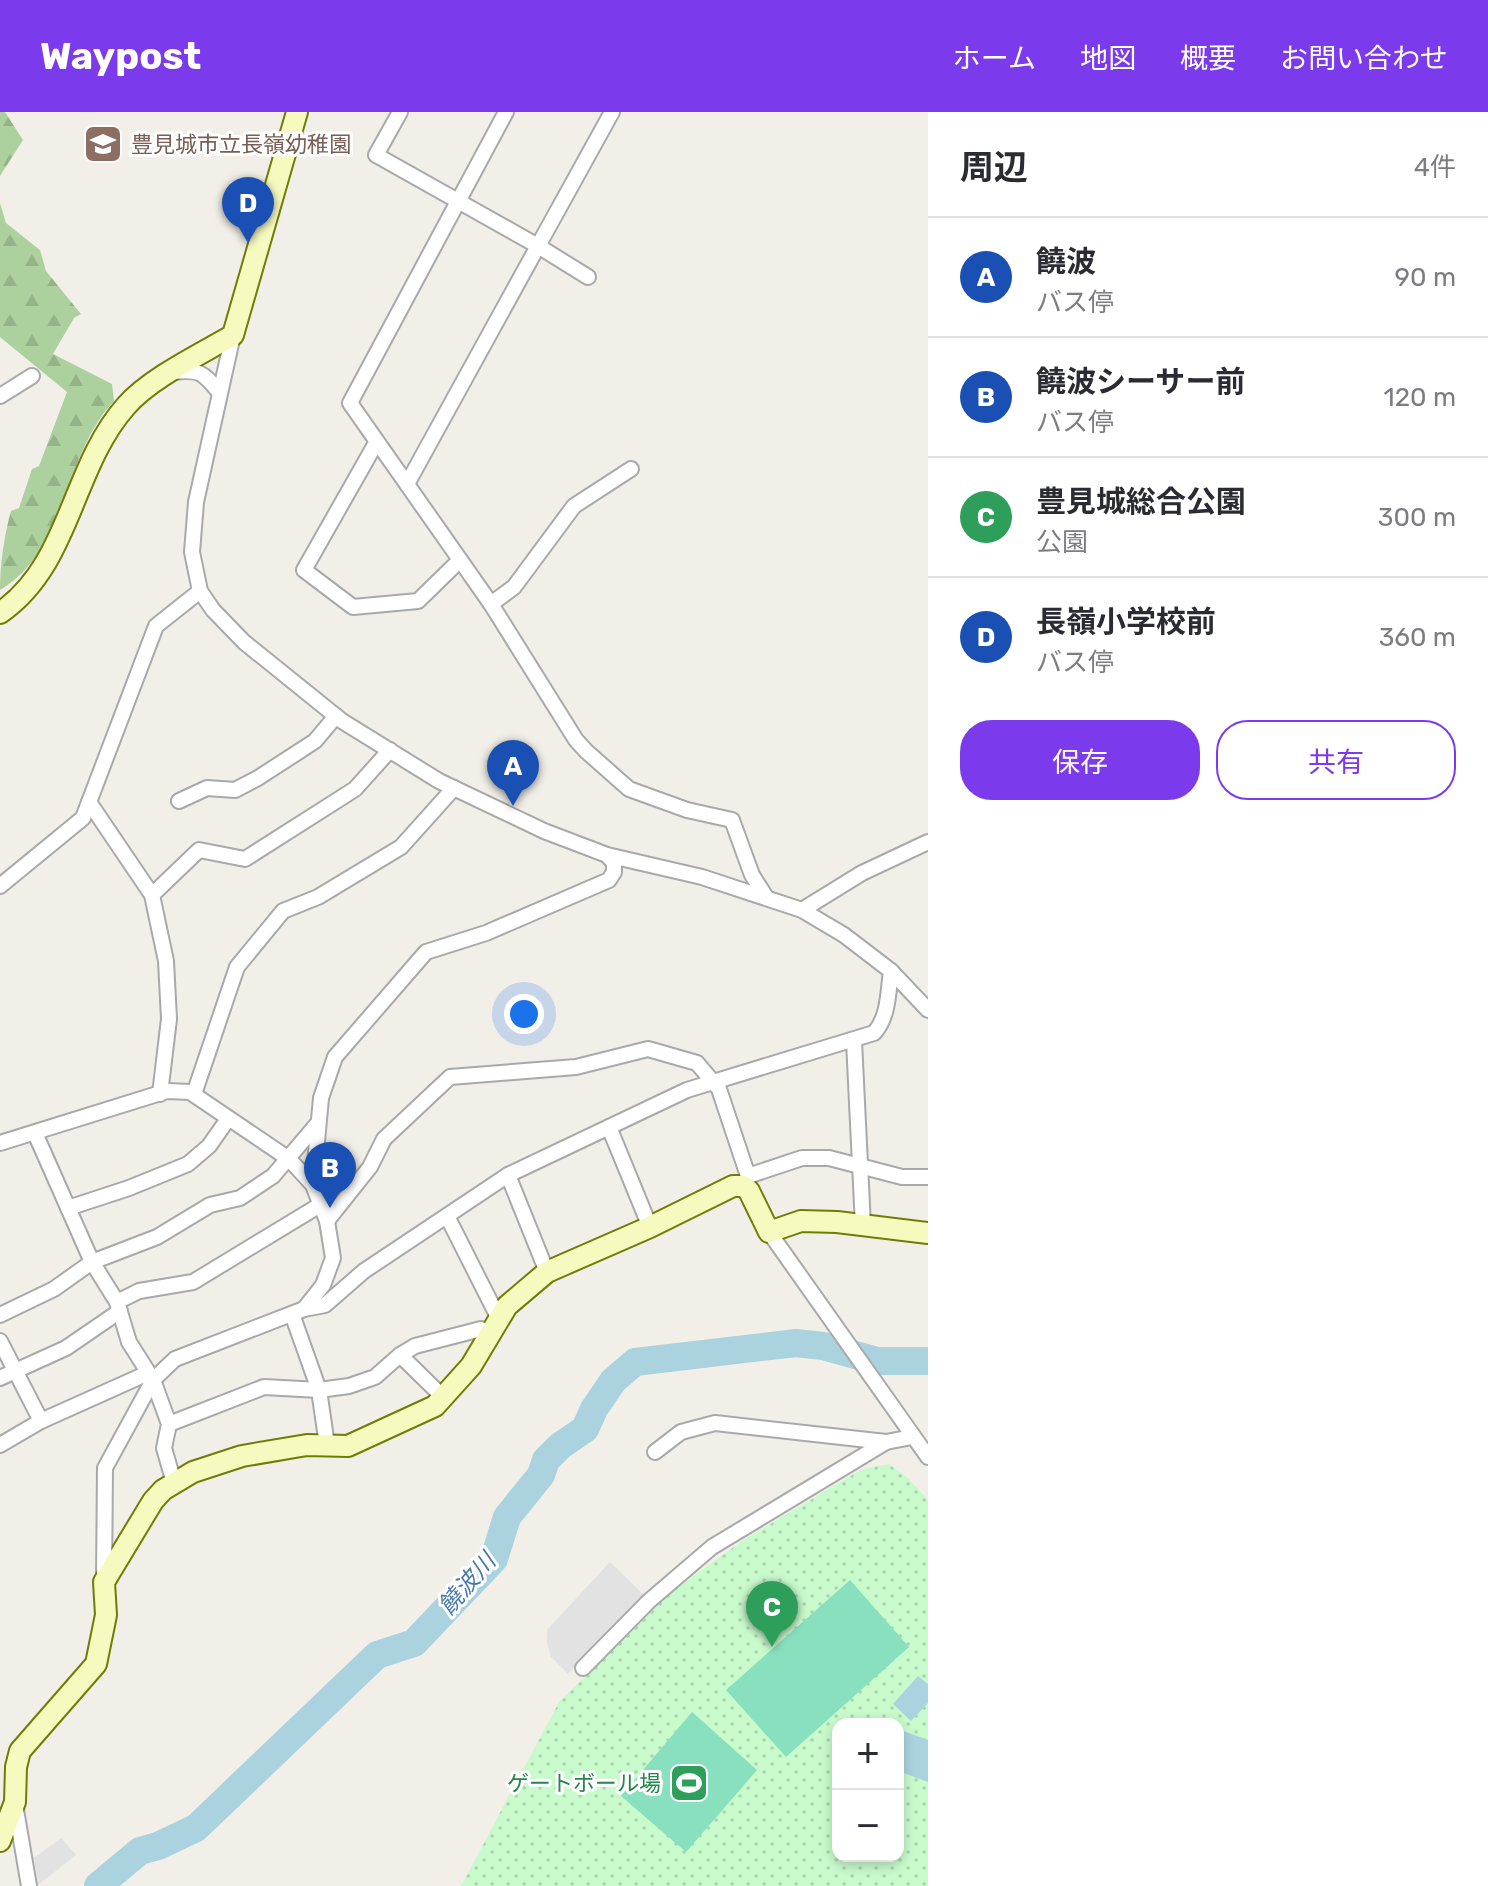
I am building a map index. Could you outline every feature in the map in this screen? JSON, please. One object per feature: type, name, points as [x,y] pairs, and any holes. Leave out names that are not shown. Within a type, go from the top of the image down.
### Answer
[{"type":"street","points":[[297,112],[233,335],[196,502],[192,552],[200,591],[213,610],[244,642],[336,716],[454,788],[544,831],[607,855],[702,877],[802,910],[844,935],[891,971],[928,1010]]},
{"type":"street","points":[[400,112],[376,155],[588,277]]},
{"type":"street","points":[[506,112],[350,403],[491,604],[576,740],[629,789],[687,810],[732,820],[752,875],[766,897]]},
{"type":"street","points":[[407,484],[612,112]]},
{"type":"street","points":[[0,613],[39,576],[54,550],[94,454],[126,405],[167,373],[233,335]]},
{"type":"street","points":[[167,373],[194,370],[207,377],[219,392]]},
{"type":"street","points":[[0,396],[32,376]]},
{"type":"street","points":[[376,443],[304,570],[353,607],[418,601],[460,560]]},
{"type":"street","points":[[491,604],[514,587],[574,506],[631,469]]},
{"type":"street","points":[[0,886],[83,818],[156,626],[200,591]]},
{"type":"street","points":[[179,801],[207,788],[235,790],[258,778],[315,741],[336,716]]},
{"type":"street","points":[[152,895],[199,850],[245,859],[355,789],[390,750]]},
{"type":"street","points":[[194,1094],[237,967],[283,911],[318,897],[401,847],[454,788]]},
{"type":"street","points":[[89,802],[152,895],[166,961],[169,1019],[160,1094]]},
{"type":"street","points":[[802,910],[862,873],[928,842]]},
{"type":"street","points":[[313,1185],[321,1098],[335,1057],[426,952],[486,933],[609,880],[614,872],[614,863],[607,855]]},
{"type":"street","points":[[0,1445],[41,1421],[151,1377],[175,1359],[298,1312],[325,1305],[364,1271],[508,1175],[687,1090],[874,1033],[881,1025],[891,971]]},
{"type":"street","points":[[854,1041],[863,1226]]},
{"type":"street","points":[[327,1221],[370,1167],[384,1139],[450,1077],[576,1067],[648,1049],[697,1063],[719,1089],[746,1181],[769,1232],[928,1457]]},
{"type":"street","points":[[0,1143],[160,1094],[194,1094],[289,1159],[313,1185],[327,1221],[333,1258],[323,1285],[298,1312]]},
{"type":"street","points":[[68,1208],[188,1164],[209,1146],[228,1119]]},
{"type":"street","points":[[0,1315],[54,1289],[92,1262],[157,1237],[210,1205],[240,1198],[273,1176],[319,1122]]},
{"type":"street","points":[[609,1127],[650,1227]]},
{"type":"street","points":[[35,1133],[92,1262],[118,1306],[129,1342],[151,1377],[169,1424],[164,1448],[174,1483]]},
{"type":"street","points":[[104,1582],[153,1501],[193,1472],[242,1456],[307,1445],[348,1446],[435,1406],[471,1366],[494,1326],[520,1293],[547,1272],[733,1186],[802,1158],[829,1158],[902,1177],[928,1177]]},
{"type":"street","points":[[508,1175],[547,1272]]},
{"type":"street","points":[[0,1378],[66,1348],[139,1291],[193,1282],[320,1205]]},
{"type":"street","points":[[447,1216],[494,1326]]},
{"type":"street","points":[[769,1232],[801,1221],[928,1233]]},
{"type":"street","points":[[298,1312],[319,1390],[327,1445]]},
{"type":"street","points":[[169,1424],[264,1387],[319,1390],[349,1386],[375,1377],[415,1346],[494,1326]]},
{"type":"street","points":[[0,1341],[41,1421]]},
{"type":"street","points":[[400,1355],[443,1397]]},
{"type":"street","points":[[29,1886],[8,1765],[96,1664],[106,1615],[105,1468],[151,1377]]},
{"type":"street","points":[[655,1452],[681,1432],[715,1423],[886,1442],[912,1437]]},
{"type":"street","points":[[583,1668],[649,1601],[712,1547],[886,1442]]},
{"type":"street","points":[[15,1802],[0,1844],[10,1845],[24,1857]]},
{"type":"green space","points":[[0,112],[5,112],[23,140],[0,176]]},
{"type":"green space","points":[[0,203],[6,223],[40,250],[46,271],[81,314],[74,318],[53,354],[112,384],[114,401],[97,423],[84,448],[52,528],[39,552],[22,573],[0,590],[3,550],[11,511],[19,508],[32,469],[39,466],[67,392],[0,337]]},
{"type":"green space","points":[[889,1464],[908,1478],[928,1500],[928,1886],[461,1886],[559,1702],[671,1592],[745,1539],[862,1469]]},
{"type":"green space","points":[[850,1580],[909,1647],[786,1757],[726,1690]]},
{"type":"green space","name":"ゲートボール場","points":[[692,1712],[757,1770],[686,1852],[621,1796]]},
{"type":"shaded area","points":[[610,1562],[645,1596],[568,1674],[551,1657],[547,1630]]},
{"type":"shaded area","points":[[61,1838],[76,1855],[38,1885],[34,1858]]},
{"type":"water","points":[[918,1676],[928,1684],[928,1703],[911,1721],[893,1704]]},
{"type":"water","points":[[904,1731],[928,1740],[928,1782],[904,1773]]},
{"type":"waterway","name":"饒波川","points":[[98,1886],[140,1851],[196,1828],[377,1655],[414,1643],[494,1559],[507,1517],[541,1475],[546,1460],[585,1429],[613,1381],[635,1362],[796,1343],[823,1346],[877,1361],[928,1361]]},
{"type":"place","name":"豊見城市立長嶺幼稚園","points":[[103,144]]},
{"type":"place","name":"長嶺小学校前","points":[[248,243]]},
{"type":"place","name":"饒波","points":[[513,806]]},
{"type":"place","name":"饒波シーサー前","points":[[330,1208]]},
{"type":"place","name":"豊見城総合公園","points":[[772,1647]]},
{"type":"place","name":"ゲートボール場","points":[[689,1783]]}]
